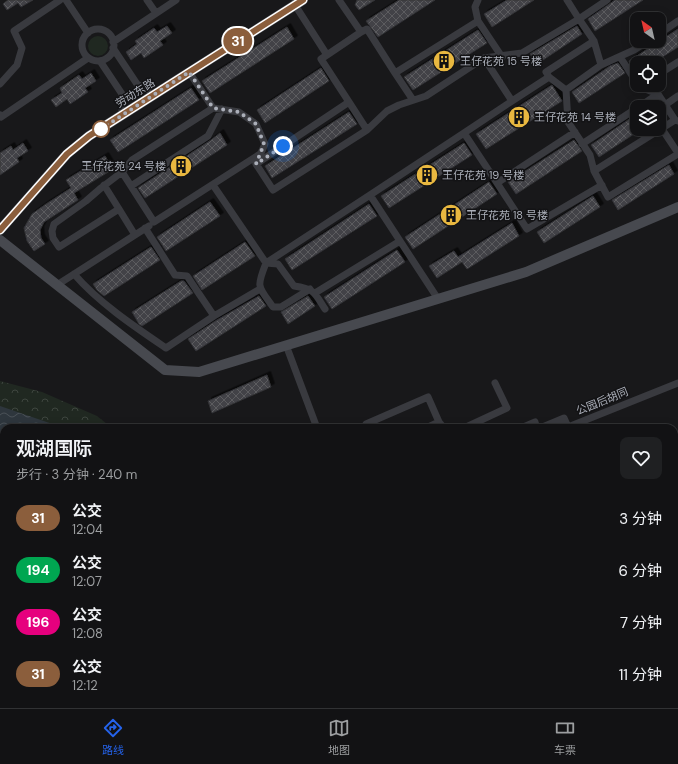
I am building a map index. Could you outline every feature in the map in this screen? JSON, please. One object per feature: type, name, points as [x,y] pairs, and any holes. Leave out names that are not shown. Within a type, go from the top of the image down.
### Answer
[{"type":"street","points":[[0,84],[17,65],[22,48],[14,31],[60,0]]},
{"type":"street","points":[[66,0],[88,33]]},
{"type":"street","points":[[147,0],[156,13]]},
{"type":"street","points":[[156,94],[137,84],[113,45],[109,34],[105,31],[94,30],[88,33],[83,40],[82,45],[84,54],[88,58],[97,62],[106,59],[110,55],[113,45],[176,0]]},
{"type":"street","points":[[339,0],[361,32]]},
{"type":"street","points":[[478,0],[475,7],[478,20],[502,57]]},
{"type":"street","points":[[567,0],[594,41],[601,65]]},
{"type":"street","points":[[256,164],[273,190],[367,130],[387,111],[426,96],[484,58],[502,57],[522,53],[579,19],[607,0]]},
{"type":"street","points":[[298,2],[327,55]]},
{"type":"street","name":"劳动东路","points":[[0,230],[67,154],[89,136],[298,2]]},
{"type":"street","points":[[395,73],[478,20]]},
{"type":"street","points":[[666,29],[678,21]]},
{"type":"street","points":[[367,130],[321,59],[361,32],[367,29],[413,100]]},
{"type":"street","points":[[594,41],[546,72],[549,77],[566,90],[568,122],[590,155],[594,171],[608,196],[678,153],[666,134]]},
{"type":"street","points":[[566,90],[601,65],[637,48]]},
{"type":"street","points":[[620,57],[630,71]]},
{"type":"street","points":[[0,115],[1,117],[88,58]]},
{"type":"street","points":[[484,58],[512,101]]},
{"type":"street","points":[[100,61],[122,94],[122,115]]},
{"type":"street","points":[[666,70],[678,62]]},
{"type":"street","points":[[189,72],[213,108]]},
{"type":"street","points":[[400,241],[281,307],[273,307],[260,289],[259,281],[266,263],[549,77]]},
{"type":"street","points":[[654,92],[658,94],[662,100]]},
{"type":"street","points":[[649,100],[658,94]]},
{"type":"street","points":[[666,104],[678,96]]},
{"type":"street","points":[[256,164],[349,102]]},
{"type":"street","points":[[666,106],[676,121],[666,126]]},
{"type":"street","points":[[119,209],[59,247],[52,238],[54,224],[122,172],[132,160],[213,108],[239,112],[256,124],[264,144],[256,164]]},
{"type":"street","points":[[131,186],[208,136],[222,109]]},
{"type":"street","points":[[582,144],[630,113]]},
{"type":"street","points":[[497,183],[574,132]]},
{"type":"street","points":[[464,133],[527,229],[602,185]]},
{"type":"street","points":[[594,171],[649,136]]},
{"type":"street","points":[[57,285],[260,154]]},
{"type":"street","points":[[122,172],[154,222]]},
{"type":"street","points":[[104,185],[135,235]]},
{"type":"street","points":[[213,185],[266,263]]},
{"type":"street","points":[[370,195],[438,299]]},
{"type":"street","points":[[0,240],[165,370],[200,372],[526,272],[678,207]]},
{"type":"street","points":[[146,228],[175,275],[187,276],[214,316]]},
{"type":"street","points":[[266,263],[278,264],[294,286],[312,291],[326,309]]},
{"type":"street","points":[[74,274],[85,286],[137,328],[166,348],[214,316],[260,289]]},
{"type":"street","points":[[286,345],[316,424]]},
{"type":"street","points":[[473,424],[508,408],[495,383]]},
{"type":"street","name":"公园后胡同","points":[[576,424],[678,383]]},
{"type":"street","points":[[366,424],[428,397],[442,424]]},
{"type":"street","name":"公园后胡同","points":[[549,424],[564,418],[567,424]]},
{"type":"green space","points":[[98,36],[105,39],[108,46],[105,53],[98,56],[91,53],[88,46],[91,39]]},
{"type":"green space","points":[[0,381],[42,392],[97,416],[107,424],[0,424]]},
{"type":"water","points":[[0,406],[52,424],[0,424]]},
{"type":"building","points":[[8,0],[33,0],[21,7],[18,3],[7,10],[3,4]]},
{"type":"building","points":[[357,0],[375,0],[359,10],[355,5]]},
{"type":"building","points":[[399,0],[435,0],[378,37],[366,21]]},
{"type":"building","points":[[507,0],[534,0],[492,27],[484,14]]},
{"type":"building","points":[[615,0],[643,0],[595,31],[588,19]]},
{"type":"building","points":[[167,26],[172,33],[160,41],[163,45],[144,58],[141,53],[131,60],[126,52],[137,44],[135,41],[154,28],[157,32]]},
{"type":"building","points":[[577,26],[582,34],[537,64],[530,54]]},
{"type":"building","points":[[287,27],[294,39],[210,93],[202,81]]},
{"type":"building","points":[[678,29],[678,47],[664,56],[637,56],[649,48],[666,48],[666,37]]},
{"type":"building","name":"王仔花苑 15 号楼","points":[[478,30],[487,43],[413,90],[404,77]]},
{"type":"building","points":[[618,63],[625,73],[579,103],[572,92],[610,66]]},
{"type":"building","points":[[321,68],[329,81],[265,123],[257,110]]},
{"type":"building","points":[[91,73],[96,81],[85,88],[88,92],[70,104],[67,99],[56,107],[51,100],[62,93],[60,88],[79,75],[82,79]]},
{"type":"building","name":"王仔花苑 14 号楼","points":[[552,85],[562,101],[486,149],[476,134]]},
{"type":"building","points":[[191,88],[199,100],[118,152],[110,140]]},
{"type":"building","points":[[349,112],[357,124],[272,178],[265,166]]},
{"type":"building","points":[[630,119],[631,136],[599,157],[591,145]]},
{"type":"building","name":"王仔花苑 24 号楼","points":[[220,133],[227,145],[145,198],[138,188]]},
{"type":"building","points":[[574,140],[582,151],[516,194],[508,182]]},
{"type":"building","points":[[23,143],[28,151],[17,158],[19,162],[0,175],[0,153],[11,146],[13,150]]},
{"type":"building","name":"王仔花苑 19 号楼","points":[[464,143],[472,155],[389,208],[381,196]]},
{"type":"building","points":[[105,156],[113,169],[74,193],[78,200],[44,222],[40,230],[41,238],[45,244],[34,251],[27,241],[24,228],[32,214],[71,188],[66,180]]},
{"type":"building","points":[[669,165],[674,174],[618,210],[612,200]]},
{"type":"building","name":"王仔花苑 18 号楼","points":[[489,182],[497,194],[413,249],[405,237]]},
{"type":"building","points":[[593,196],[600,207],[544,243],[537,232]]},
{"type":"building","points":[[210,202],[220,216],[166,251],[157,237]]},
{"type":"building","points":[[369,204],[377,216],[292,270],[285,259]]},
{"type":"building","points":[[512,223],[519,236],[467,269],[462,262],[437,278],[429,266],[454,251],[458,257]]},
{"type":"building","points":[[245,242],[255,256],[202,290],[193,276]]},
{"type":"building","points":[[151,247],[160,260],[104,296],[97,290],[93,284]]},
{"type":"building","points":[[397,250],[405,262],[332,309],[324,297]]},
{"type":"building","points":[[181,281],[184,281],[193,293],[142,326],[139,324],[132,312]]},
{"type":"building","points":[[259,296],[266,306],[196,351],[188,339],[217,320]]},
{"type":"building","points":[[308,296],[315,306],[288,324],[281,312]]},
{"type":"building","points":[[267,375],[271,387],[212,413],[208,401]]},
{"type":"bus line","name":"31","points":[[0,230],[67,154],[89,136],[303,0]]},
{"type":"place","name":"王仔花苑 15 号楼","points":[[444,61]]},
{"type":"place","name":"王仔花苑 14 号楼","points":[[519,117]]},
{"type":"place","name":"王仔花苑 24 号楼","points":[[181,166]]},
{"type":"place","name":"王仔花苑 19 号楼","points":[[427,175]]},
{"type":"place","name":"王仔花苑 18 号楼","points":[[451,215]]},
{"type":"route","points":[[101,129],[189,72],[213,108],[239,112],[256,124],[264,144],[256,164],[283,146]]}]
